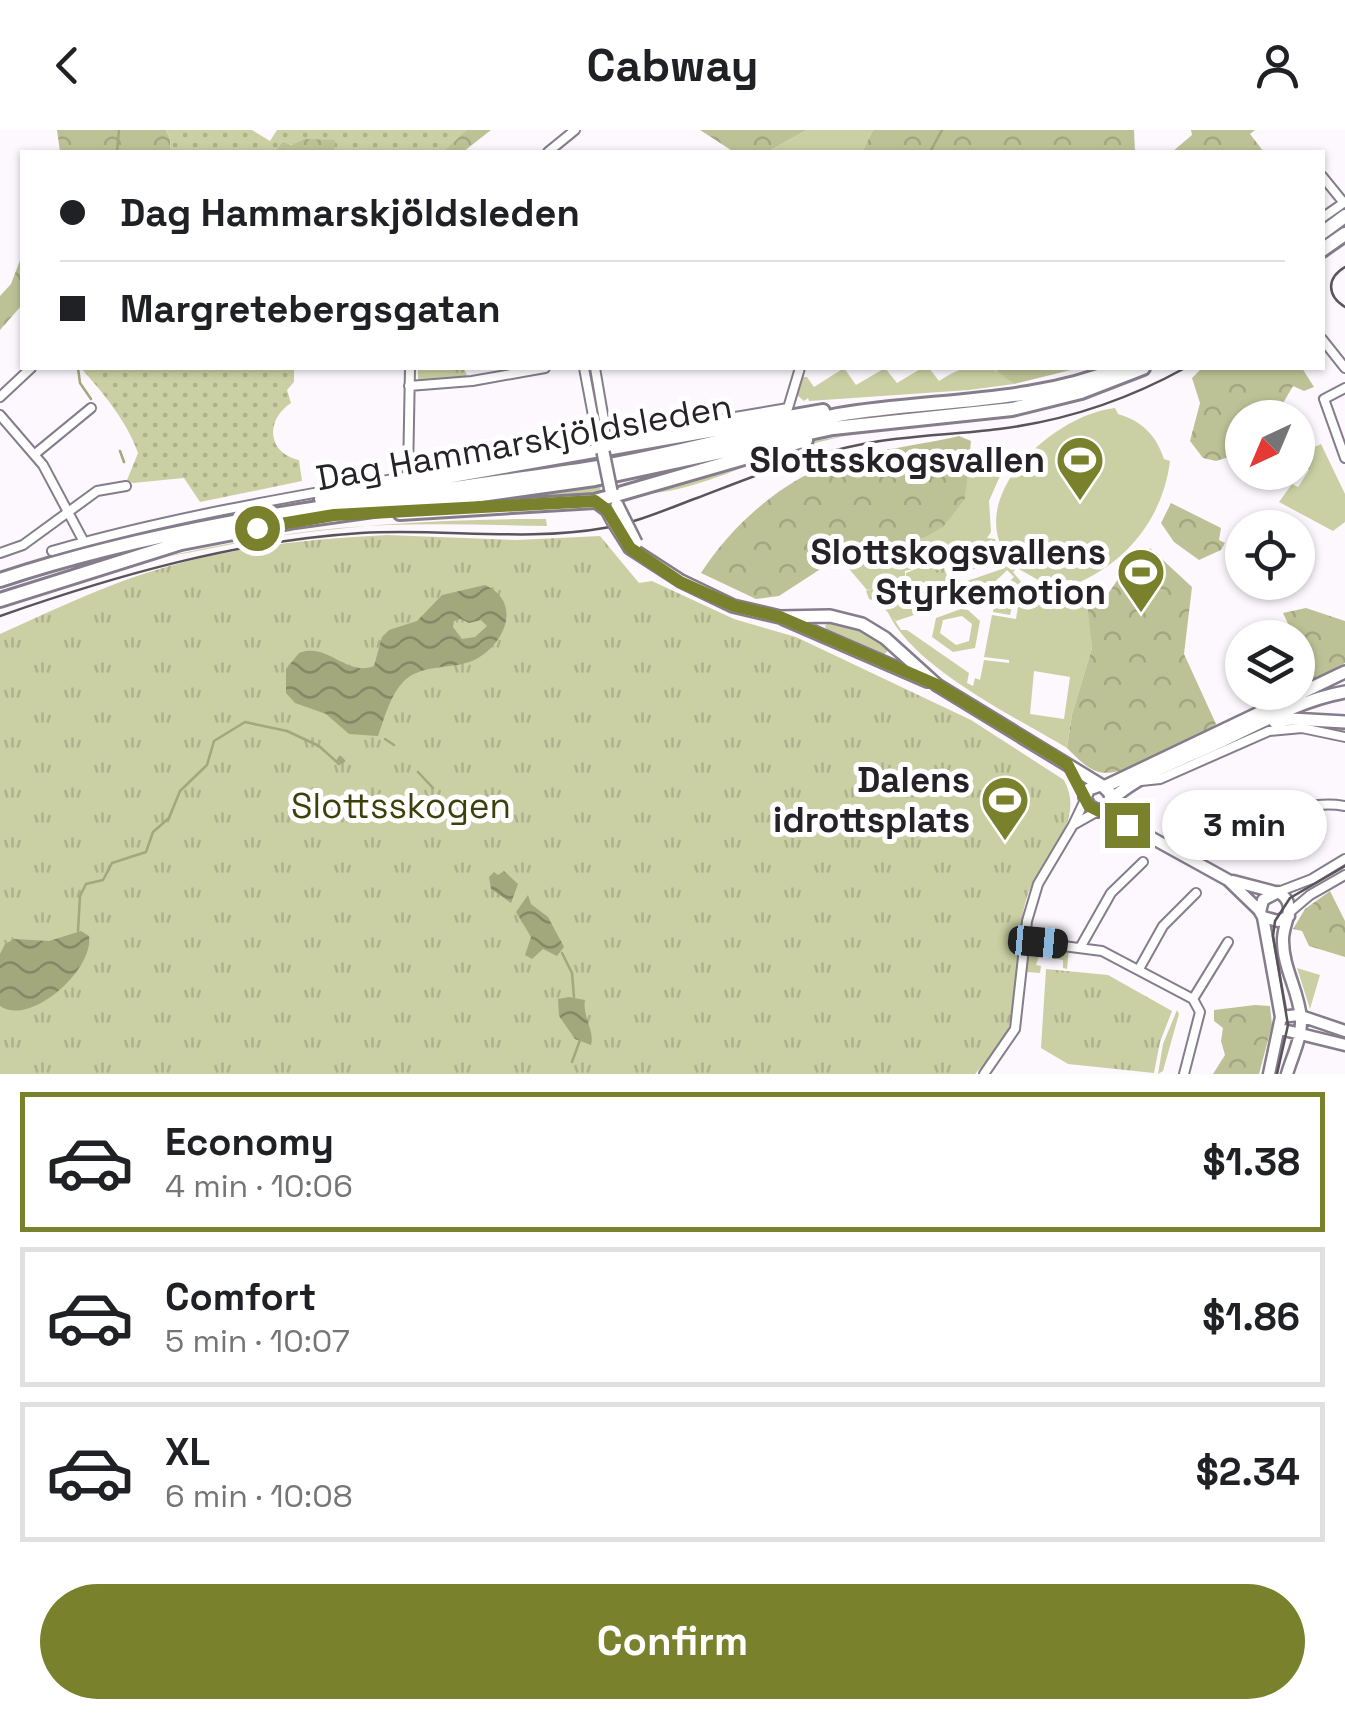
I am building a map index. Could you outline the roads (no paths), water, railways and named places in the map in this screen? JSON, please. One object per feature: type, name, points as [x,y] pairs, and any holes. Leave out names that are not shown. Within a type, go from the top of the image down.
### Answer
[{"type":"main road","points":[[1325,230],[1345,207]]},
{"type":"main road","name":"Dag Hammarskjöldsleden","points":[[0,580],[180,531],[271,514],[591,468],[888,407],[1020,396],[1090,380],[1115,370]]},
{"type":"main road","name":"Dag Hammarskjöldsleden","points":[[0,600],[181,543],[334,515],[596,479],[799,434],[1012,408],[1082,392],[1138,370]]},
{"type":"main road","points":[[271,514],[285,506],[603,450],[628,442],[816,411],[888,407]]},
{"type":"main road","points":[[334,515],[595,501],[612,505],[861,424]]},
{"type":"main road","points":[[603,450],[612,505],[635,548],[665,572],[734,606],[780,617],[937,685],[1102,786],[1106,806]]},
{"type":"main road","points":[[0,570],[42,568],[52,551]]},
{"type":"main road","points":[[780,617],[830,616],[862,624],[884,638],[937,685]]},
{"type":"main road","points":[[1085,799],[1089,789],[1343,675]]},
{"type":"main road","points":[[1106,806],[1137,781],[1302,704],[1345,692]]},
{"type":"main road","points":[[1238,734],[1292,719],[1345,722]]},
{"type":"main road","points":[[1067,764],[1085,799],[1106,806]]},
{"type":"street","points":[[550,150],[575,130]]},
{"type":"street","points":[[1325,180],[1345,207]]},
{"type":"street","points":[[1325,343],[1345,368]]},
{"type":"street","points":[[0,397],[29,370]]},
{"type":"street","points":[[408,475],[410,370]]},
{"type":"street","points":[[467,370],[472,381]]},
{"type":"street","points":[[409,386],[472,381],[534,370]]},
{"type":"street","points":[[584,370],[598,442],[603,450]]},
{"type":"street","points":[[595,370],[605,426],[603,450]]},
{"type":"street","points":[[628,442],[640,433],[788,408],[799,370]]},
{"type":"street","points":[[1345,388],[1324,399],[1345,458]]},
{"type":"street","points":[[590,400],[601,398]]},
{"type":"street","points":[[34,454],[92,408]]},
{"type":"street","points":[[0,415],[34,454],[84,542]]},
{"type":"street","points":[[52,551],[182,519],[408,475],[563,448],[586,451]]},
{"type":"street","points":[[0,552],[23,545],[97,491],[126,486]]},
{"type":"street","points":[[1137,781],[1160,779],[1269,732],[1302,728],[1345,736]]},
{"type":"street","points":[[984,1074],[1014,1029],[1024,941],[1038,884],[1085,799]]},
{"type":"street","points":[[1228,846],[1297,808],[1320,804],[1345,806]]},
{"type":"street","points":[[1073,825],[1106,806],[1228,880],[1274,921],[1345,875]]},
{"type":"street","points":[[1269,1074],[1280,1023],[1263,900],[1312,879],[1345,858]]},
{"type":"street","points":[[1081,946],[1114,889],[1143,862]]},
{"type":"street","points":[[1228,880],[1286,896],[1289,914],[1282,935],[1283,950],[1301,1016],[1300,1034],[1287,1074]]},
{"type":"street","points":[[1139,969],[1163,926],[1196,893]]},
{"type":"street","points":[[1024,941],[1081,946],[1112,955],[1193,999],[1200,1012],[1184,1074]]},
{"type":"street","points":[[1193,999],[1228,942]]},
{"type":"street","points":[[1280,1023],[1290,1014],[1345,1031]]},
{"type":"street","points":[[1280,1023],[1300,1034],[1345,1045]]},
{"type":"water","points":[[485,585],[503,601],[506,621],[502,632],[478,658],[421,671],[404,681],[391,700],[378,736],[349,734],[326,714],[295,703],[286,693],[286,669],[299,653],[319,652],[355,667],[374,666],[382,637],[389,630],[417,621],[442,595]],"holes":[[[481,620],[487,626],[475,637],[462,639],[453,627],[454,621]]]},
{"type":"water","points":[[504,871],[518,884],[511,903],[491,889],[489,877]]},
{"type":"water","points":[[528,895],[531,904],[548,917],[564,947],[557,956],[543,949],[532,959],[525,955],[531,937],[516,912]]},
{"type":"water","points":[[81,931],[89,936],[88,950],[71,979],[58,992],[27,1009],[0,1006],[0,954],[5,944],[14,939],[49,941]]},
{"type":"water","points":[[558,999],[585,1000],[591,1045],[575,1039],[559,1016]]},
{"type":"waterway","points":[[117,150],[119,130]]},
{"type":"waterway","points":[[931,150],[942,130]]},
{"type":"waterway","points":[[78,370],[80,383],[91,399]]},
{"type":"waterway","points":[[120,451],[124,462]]},
{"type":"waterway","points":[[78,931],[80,896],[86,884],[103,880],[112,863],[146,852],[153,832],[169,818],[180,791],[207,765],[214,741],[245,722],[287,731],[319,746],[339,764],[344,761],[340,757],[341,761]]},
{"type":"waterway","points":[[385,739],[394,745]]},
{"type":"waterway","points":[[418,772],[433,788]]},
{"type":"waterway","points":[[562,953],[572,973],[574,997]]},
{"type":"waterway","points":[[572,1062],[580,1040]]},
{"type":"tram line","points":[[1345,267],[1334,276],[1331,287],[1335,298],[1345,307]]},
{"type":"tram line","points":[[0,616],[178,562],[315,537],[421,532],[545,534],[616,526],[820,454],[1071,415],[1141,390],[1181,370]]},
{"type":"tram line","points":[[1277,1074],[1288,1025],[1273,936],[1275,921],[1290,898],[1345,866]]},
{"type":"place","name":"Slottsskogsvallen","points":[[1080,502]]},
{"type":"place","name":"Slottskogsvallens Styrkemotion","points":[[1141,614]]},
{"type":"place","name":"Dalens idrottsplats","points":[[1005,842]]},
{"type":"park label","name":"Slottsskogen","points":[[401,806]]}]
